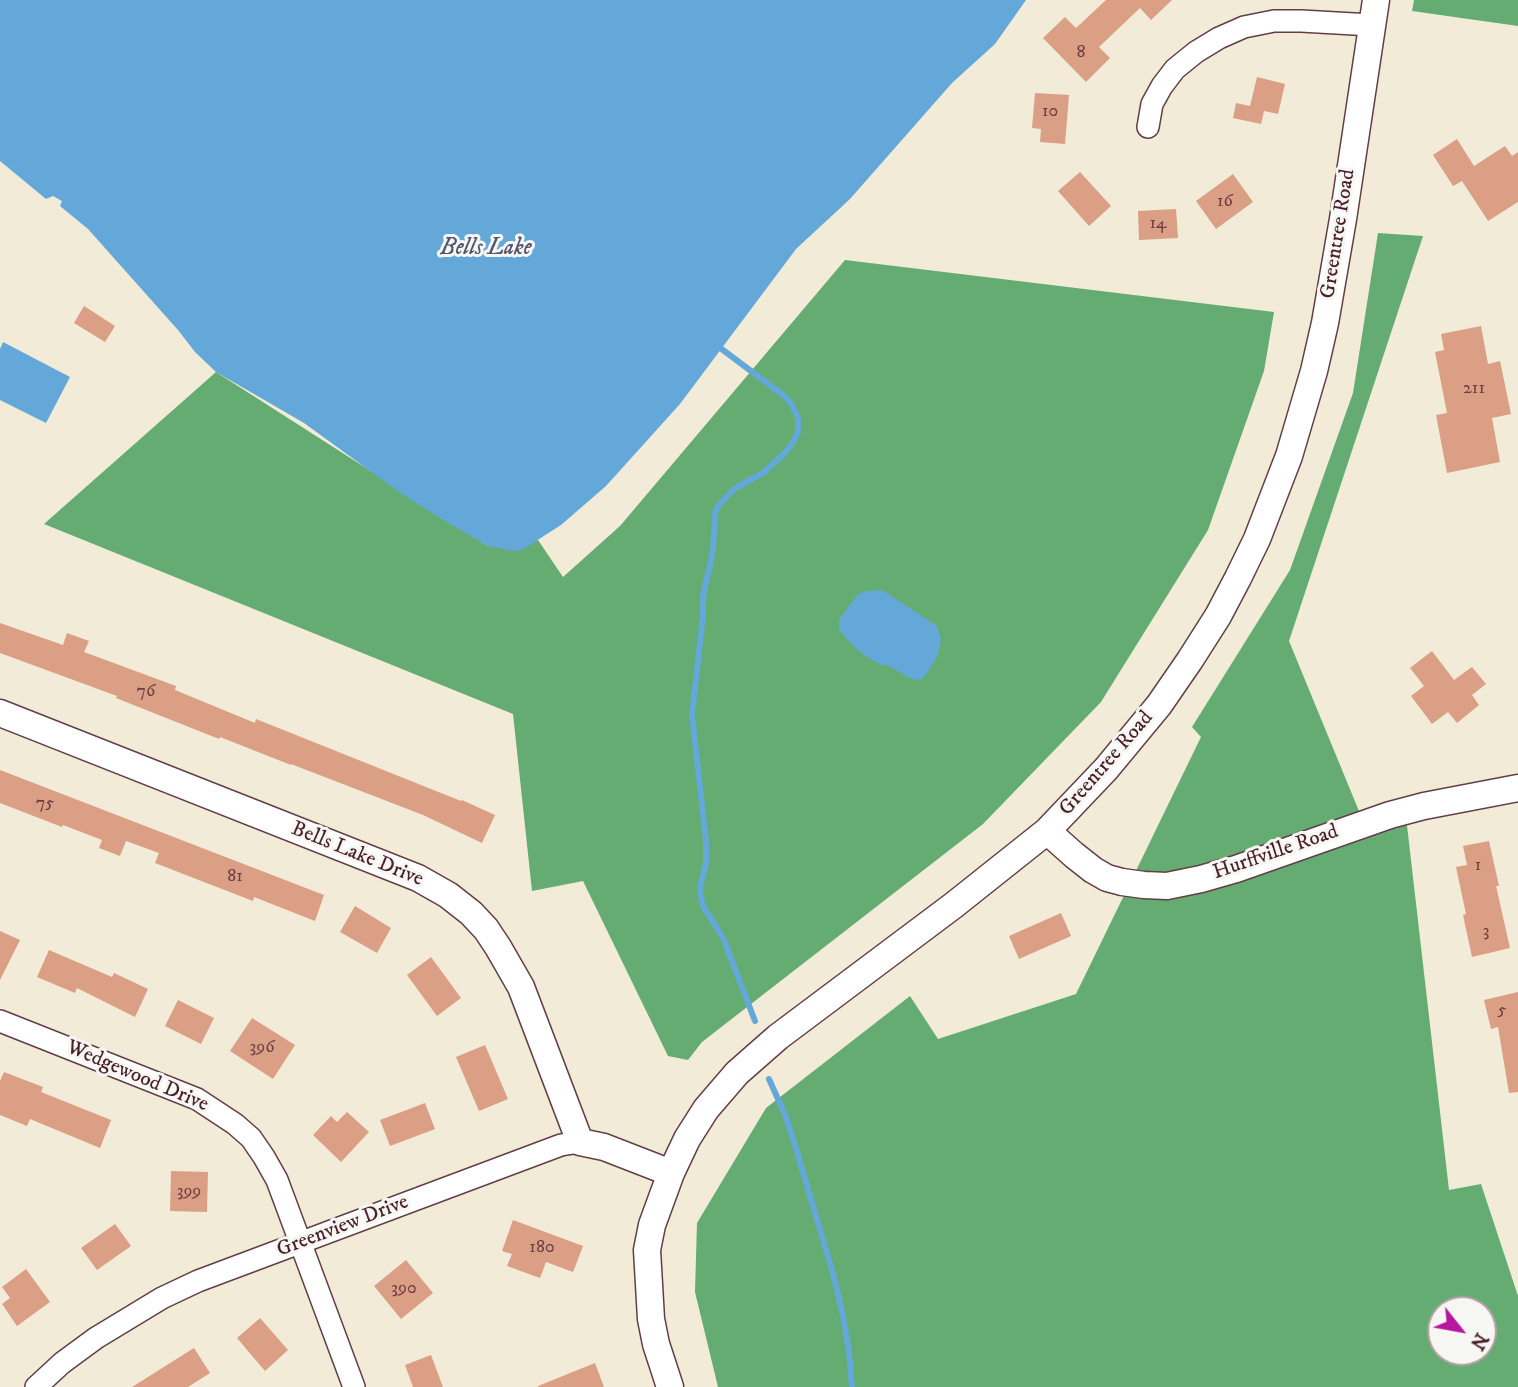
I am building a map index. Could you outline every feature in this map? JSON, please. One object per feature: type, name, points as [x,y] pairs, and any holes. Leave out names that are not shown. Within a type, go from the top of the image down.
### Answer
[{"type":"street","points":[[1148,127],[1152,104],[1175,69],[1219,38],[1244,27],[1274,21],[1301,21],[1374,12]]},
{"type":"street","name":"Greentree Road","points":[[670,1387],[650,1318],[647,1250],[652,1224],[671,1173],[687,1139],[706,1109],[737,1073],[778,1037],[954,905],[1047,831],[1106,769],[1158,705],[1218,616],[1238,578],[1264,521],[1293,444],[1314,370],[1343,219],[1374,12]]},
{"type":"street","name":"Bells Lake Drive","points":[[0,713],[418,878],[448,895],[486,929],[521,987],[580,1142]]},
{"type":"street","name":"Hurffville Road","points":[[1047,831],[1083,863],[1107,877],[1122,882],[1167,886],[1236,869],[1390,815],[1518,788]]},
{"type":"street","name":"Wedgewood Drive","points":[[0,1021],[197,1099],[251,1138],[277,1180],[354,1387]]},
{"type":"street","name":"Greenview Drive","points":[[36,1387],[62,1363],[96,1338],[162,1298],[198,1281],[561,1145],[580,1142],[604,1147],[671,1173]]},
{"type":"green space","points":[[1414,0],[1518,0],[1518,26],[1412,11]]},
{"type":"green space","points":[[1378,233],[1423,236],[1289,641],[1361,816],[1405,808],[1449,1190],[1481,1184],[1518,1296],[1518,1387],[718,1387],[695,1292],[697,1223],[766,1108],[910,996],[938,1039],[1076,994],[1201,737],[1192,727],[1290,570],[1353,393]]},
{"type":"green space","points":[[845,260],[1274,312],[1264,371],[1208,530],[1101,702],[983,824],[702,1042],[688,1060],[668,1056],[583,881],[532,891],[513,714],[44,524],[216,372],[488,546],[538,540],[563,577],[620,526]]},
{"type":"water","name":"Bells Lake","points":[[0,0],[1026,0],[995,44],[952,83],[850,199],[796,249],[680,404],[606,486],[561,525],[522,550],[513,551],[488,546],[438,517],[304,423],[216,372],[195,352],[88,229],[60,206],[62,201],[53,196],[46,199],[0,161]]},
{"type":"water","points":[[3,342],[70,377],[46,423],[0,400],[0,349]]},
{"type":"water","points":[[882,590],[937,626],[941,640],[937,657],[921,680],[911,679],[889,666],[879,664],[855,648],[839,630],[839,620],[858,594]]},
{"type":"building","points":[[1106,0],[1172,0],[1151,20],[1140,8],[1099,47],[1110,58],[1086,82],[1043,38],[1065,17],[1076,28]]},
{"type":"building","points":[[1257,77],[1285,84],[1278,114],[1264,111],[1261,124],[1233,118],[1236,103],[1250,106]]},
{"type":"building","points":[[1035,93],[1069,95],[1065,144],[1040,142],[1041,129],[1032,128]]},
{"type":"building","points":[[1457,139],[1474,166],[1505,146],[1512,156],[1518,152],[1518,202],[1488,221],[1462,181],[1453,186],[1433,155]]},
{"type":"building","points":[[1080,172],[1111,206],[1089,226],[1058,191]]},
{"type":"building","points":[[1233,174],[1253,202],[1216,229],[1196,201]]},
{"type":"building","points":[[1176,209],[1178,238],[1139,240],[1138,211]]},
{"type":"building","points":[[84,306],[115,326],[105,342],[74,323]]},
{"type":"building","points":[[1481,326],[1488,364],[1500,361],[1511,414],[1492,418],[1500,462],[1447,473],[1436,415],[1447,413],[1435,352],[1444,350],[1441,334]]},
{"type":"building","points":[[0,623],[63,645],[67,633],[89,641],[84,652],[176,686],[175,690],[255,723],[256,719],[495,815],[482,843],[423,815],[0,653]]},
{"type":"building","points":[[1432,651],[1454,680],[1472,667],[1486,684],[1472,695],[1479,705],[1457,723],[1448,712],[1432,724],[1411,696],[1424,686],[1410,668]]},
{"type":"building","points":[[0,770],[324,895],[315,921],[254,897],[253,901],[155,863],[159,853],[126,841],[120,856],[99,848],[102,840],[0,803]]},
{"type":"building","points":[[1489,841],[1510,948],[1472,957],[1456,867],[1467,865],[1463,846]]},
{"type":"building","points":[[355,906],[391,928],[377,953],[340,932]]},
{"type":"building","points":[[1061,913],[1071,936],[1019,959],[1009,936]]},
{"type":"building","points":[[0,931],[20,940],[0,980]]},
{"type":"building","points":[[49,950],[112,977],[114,973],[148,989],[135,1017],[77,988],[75,993],[37,977]]},
{"type":"building","points":[[431,957],[461,998],[437,1016],[407,975]]},
{"type":"building","points":[[1518,992],[1518,1092],[1509,1093],[1498,1027],[1491,1029],[1484,1000]]},
{"type":"building","points":[[178,1000],[214,1018],[201,1044],[165,1026]]},
{"type":"building","points":[[252,1018],[295,1045],[273,1079],[230,1051]]},
{"type":"building","points":[[485,1045],[508,1099],[479,1111],[456,1057]]},
{"type":"building","points":[[4,1072],[43,1087],[41,1092],[111,1120],[100,1148],[30,1119],[27,1126],[0,1115],[0,1081]]},
{"type":"building","points":[[425,1103],[435,1129],[390,1146],[380,1120]]},
{"type":"building","points":[[347,1112],[369,1132],[341,1162],[313,1135],[331,1116],[337,1122]]},
{"type":"building","points":[[171,1171],[208,1172],[207,1212],[170,1211]]},
{"type":"building","points":[[513,1220],[583,1246],[573,1272],[546,1262],[540,1278],[507,1266],[512,1254],[502,1251]]},
{"type":"building","points":[[115,1224],[131,1246],[97,1270],[81,1248]]},
{"type":"building","points":[[406,1260],[433,1293],[401,1319],[374,1286]]},
{"type":"building","points":[[26,1269],[50,1302],[17,1326],[2,1304],[10,1298],[2,1287]]},
{"type":"building","points":[[260,1318],[288,1350],[265,1371],[237,1338]]},
{"type":"building","points":[[194,1348],[210,1373],[188,1387],[132,1387]]},
{"type":"building","points":[[431,1355],[443,1387],[413,1387],[405,1365]]},
{"type":"building","points":[[595,1363],[604,1387],[538,1387],[538,1386]]},
{"type":"waterway","points":[[715,344],[783,395],[791,403],[798,418],[798,431],[785,453],[763,473],[734,489],[718,506],[715,514],[713,551],[703,596],[692,715],[706,841],[701,897],[703,906],[723,938],[755,1021]]},
{"type":"waterway","points":[[769,1079],[786,1117],[832,1270],[843,1316],[852,1387]]}]
